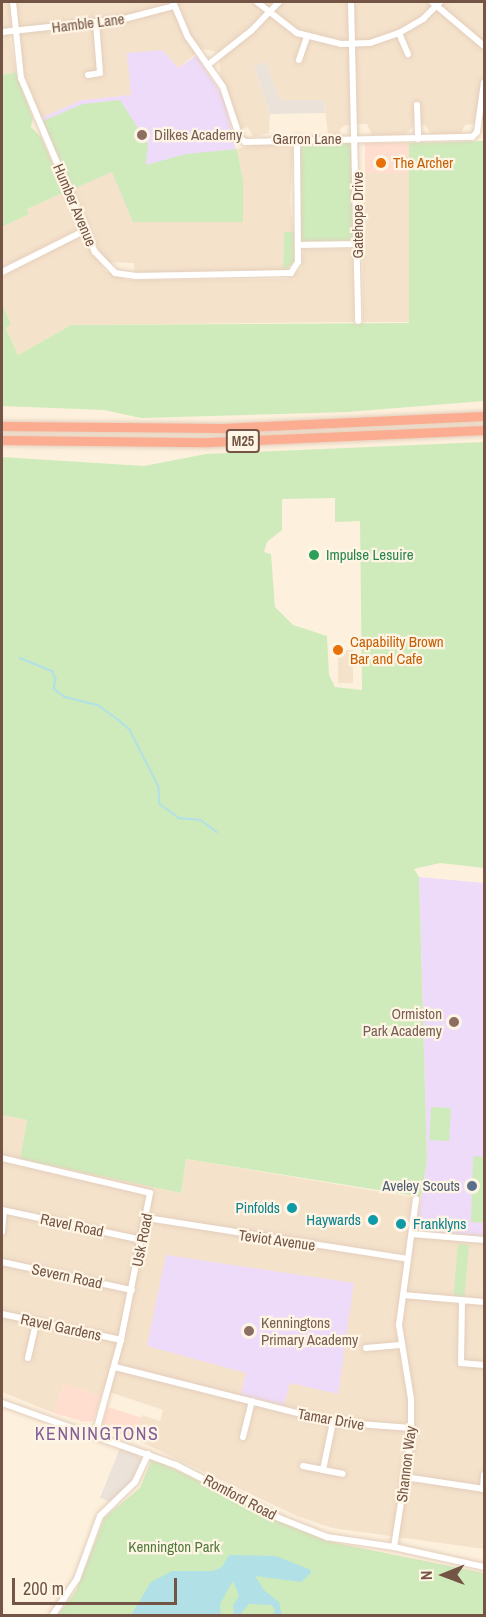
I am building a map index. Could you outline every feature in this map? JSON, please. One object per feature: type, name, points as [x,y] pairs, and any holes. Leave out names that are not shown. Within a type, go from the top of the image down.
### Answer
[{"type":"highway","name":"M25","points":[[2,426],[211,428],[484,415]]},
{"type":"highway","name":"M25","points":[[2,440],[209,442],[484,429]]},
{"type":"street","name":"Humber Avenue","points":[[13,2],[21,78],[86,230],[104,265],[124,276],[284,276],[296,267],[298,245],[297,138]]},
{"type":"street","points":[[257,2],[268,14],[308,37],[353,44],[399,33],[436,3],[484,46]]},
{"type":"street","points":[[209,64],[279,2]]},
{"type":"street","name":"Gatehope Drive","points":[[351,2],[357,139],[358,321]]},
{"type":"street","name":"Hamble Lane","points":[[2,32],[96,22],[173,4]]},
{"type":"street","name":"Garron Lane","points":[[173,4],[188,37],[209,64],[226,93],[242,141],[297,138],[418,139],[475,135],[484,82]]},
{"type":"street","points":[[88,75],[100,74],[96,22]]},
{"type":"street","points":[[399,33],[408,54]]},
{"type":"street","points":[[299,60],[308,37]]},
{"type":"street","points":[[417,105],[418,139]]},
{"type":"street","points":[[2,272],[86,230]]},
{"type":"street","points":[[298,245],[358,244]]},
{"type":"street","name":"Usk Road","points":[[2,1158],[144,1188],[150,1196],[115,1367],[95,1436]]},
{"type":"street","name":"Shannon Way","points":[[394,1547],[411,1428],[411,1399],[400,1345],[403,1295],[416,1199]]},
{"type":"street","points":[[2,1232],[3,1210]]},
{"type":"street","name":"Ravel Road","points":[[3,1210],[142,1240]]},
{"type":"street","name":"Teviot Avenue","points":[[147,1218],[408,1259]]},
{"type":"street","points":[[411,1234],[484,1240]]},
{"type":"street","name":"Severn Road","points":[[2,1262],[132,1290]]},
{"type":"street","points":[[403,1295],[462,1302],[484,1302]]},
{"type":"street","points":[[462,1302],[461,1363],[484,1365]]},
{"type":"street","name":"Ravel Gardens","points":[[2,1314],[121,1340]]},
{"type":"street","points":[[28,1358],[36,1322]]},
{"type":"street","points":[[366,1348],[400,1345]]},
{"type":"street","name":"Tamar Drive","points":[[115,1367],[333,1422],[411,1428]]},
{"type":"street","points":[[243,1437],[252,1401]]},
{"type":"street","name":"Romford Road","points":[[2,1403],[148,1454],[319,1534],[394,1547],[484,1567]]},
{"type":"street","points":[[323,1470],[333,1422]]},
{"type":"street","points":[[52,1616],[77,1579],[100,1516],[135,1482],[148,1454]]},
{"type":"street","points":[[303,1466],[343,1474]]},
{"type":"street","points":[[405,1477],[484,1489],[484,1475]]},
{"type":"shaded area","points":[[2,2],[484,2],[484,122],[465,125],[460,135],[432,135],[425,125],[414,125],[405,135],[372,135],[367,124],[361,124],[346,125],[340,129],[340,135],[328,135],[324,100],[280,100],[266,62],[254,66],[270,114],[269,133],[254,137],[247,127],[241,129],[220,74],[219,52],[201,49],[179,68],[127,54],[132,95],[82,100],[41,118],[24,73],[18,24],[8,27],[16,72],[2,75]]},
{"type":"shaded area","name":"Dilkes Academy","points":[[162,50],[179,68],[196,55],[224,98],[243,181],[243,222],[133,222],[112,172],[73,189],[41,118],[82,100],[131,95],[127,53]]},
{"type":"shaded area","points":[[266,62],[280,100],[324,100],[325,113],[270,114],[254,66]]},
{"type":"shaded area","points":[[263,143],[293,147],[290,202],[294,232],[284,233],[283,272],[134,272],[134,263],[106,262],[102,257],[73,189],[112,172],[243,222],[243,181],[237,149]]},
{"type":"shaded area","points":[[365,143],[409,143],[409,173],[365,173]]},
{"type":"shaded area","points":[[363,173],[409,173],[409,322],[363,322]]},
{"type":"shaded area","points":[[65,192],[79,229],[2,268],[2,227],[29,214],[27,209]]},
{"type":"shaded area","points":[[81,236],[105,271],[126,280],[288,279],[301,268],[304,249],[350,249],[353,251],[354,322],[71,325],[18,355],[6,327],[11,324],[2,304],[2,277]]},
{"type":"shaded area","points":[[338,650],[353,650],[353,683],[338,683]]},
{"type":"shaded area","name":"Ormiston Park Academy","points":[[419,877],[484,883],[484,1236],[416,1231],[427,1160]]},
{"type":"shaded area","points":[[2,1115],[27,1120],[20,1159],[181,1193],[186,1159],[412,1197],[408,1230],[484,1236],[484,1549],[332,1528],[297,1516],[135,1439],[142,1415],[160,1421],[163,1410],[103,1390],[101,1396],[64,1384],[54,1413],[2,1392]]},
{"type":"shaded area","name":"Kenningtons Primary Academy","points":[[166,1255],[354,1283],[338,1394],[290,1383],[284,1405],[241,1395],[246,1373],[147,1346]]},
{"type":"shaded area","points":[[64,1384],[101,1396],[93,1421],[84,1422],[54,1413]]},
{"type":"shaded area","points":[[108,1407],[142,1418],[135,1439],[101,1428]]},
{"type":"shaded area","points":[[120,1448],[134,1452],[142,1461],[132,1483],[111,1502],[100,1498]]},
{"type":"green space","points":[[16,72],[33,119],[31,127],[41,137],[65,192],[27,209],[29,214],[2,227],[2,75]]},
{"type":"green space","points":[[120,100],[148,144],[146,165],[186,154],[237,149],[243,181],[243,222],[133,222],[112,172],[73,189],[43,121],[83,104]]},
{"type":"green space","points":[[484,141],[484,401],[347,412],[141,418],[104,410],[2,406],[2,304],[11,324],[6,328],[18,355],[71,325],[409,323],[409,143]]},
{"type":"green space","points":[[304,143],[350,143],[353,146],[354,239],[351,242],[300,241],[299,147]]},
{"type":"green space","points":[[284,232],[294,232],[294,262],[283,272]]},
{"type":"green space","points":[[484,442],[484,868],[440,863],[414,869],[419,877],[427,1160],[421,1197],[186,1159],[181,1193],[20,1159],[27,1120],[2,1115],[2,457],[144,466],[206,454]],"holes":[[[335,498],[335,522],[360,521],[362,690],[335,687],[329,675],[327,636],[293,625],[275,607],[271,554],[264,552],[267,542],[282,530],[282,499]]]},
{"type":"green space","points":[[431,1107],[451,1108],[449,1141],[429,1140]]},
{"type":"green space","points":[[473,1156],[484,1157],[484,1223],[471,1222]]},
{"type":"green space","points":[[458,1244],[469,1245],[464,1298],[453,1297]]},
{"type":"green space","name":"Kennington Park","points":[[152,1459],[326,1541],[484,1573],[484,1615],[57,1616],[76,1591],[105,1517],[140,1488]]},
{"type":"water","points":[[229,1555],[276,1556],[311,1570],[311,1573],[301,1582],[255,1576],[264,1590],[279,1602],[282,1615],[273,1615],[275,1609],[271,1605],[249,1604],[240,1615],[234,1615],[233,1605],[239,1596],[233,1581],[220,1604],[221,1615],[131,1615],[151,1582],[172,1571],[213,1571],[222,1567]]},
{"type":"waterway","points":[[20,658],[52,671],[56,679],[54,689],[65,697],[98,705],[119,720],[130,730],[159,787],[160,804],[179,818],[201,820],[217,832]]},
{"type":"place","name":"Dilkes Academy","points":[[142,135]]},
{"type":"place","name":"The Archer","points":[[381,163]]},
{"type":"place","name":"Impulse Lesuire","points":[[314,555]]},
{"type":"place","name":"Capability Brown Bar and Cafe","points":[[338,650]]},
{"type":"place","name":"Ormiston Park Academy","points":[[454,1022]]},
{"type":"place","name":"Aveley Scouts","points":[[472,1186]]},
{"type":"place","name":"Pinfolds","points":[[292,1208]]},
{"type":"place","name":"Haywards","points":[[373,1220]]},
{"type":"place","name":"Franklyns","points":[[401,1224]]},
{"type":"place","name":"Kenningtons Primary Academy","points":[[249,1331]]},
{"type":"district","name":"KENNINGTONS","points":[[97,1434]]}]
